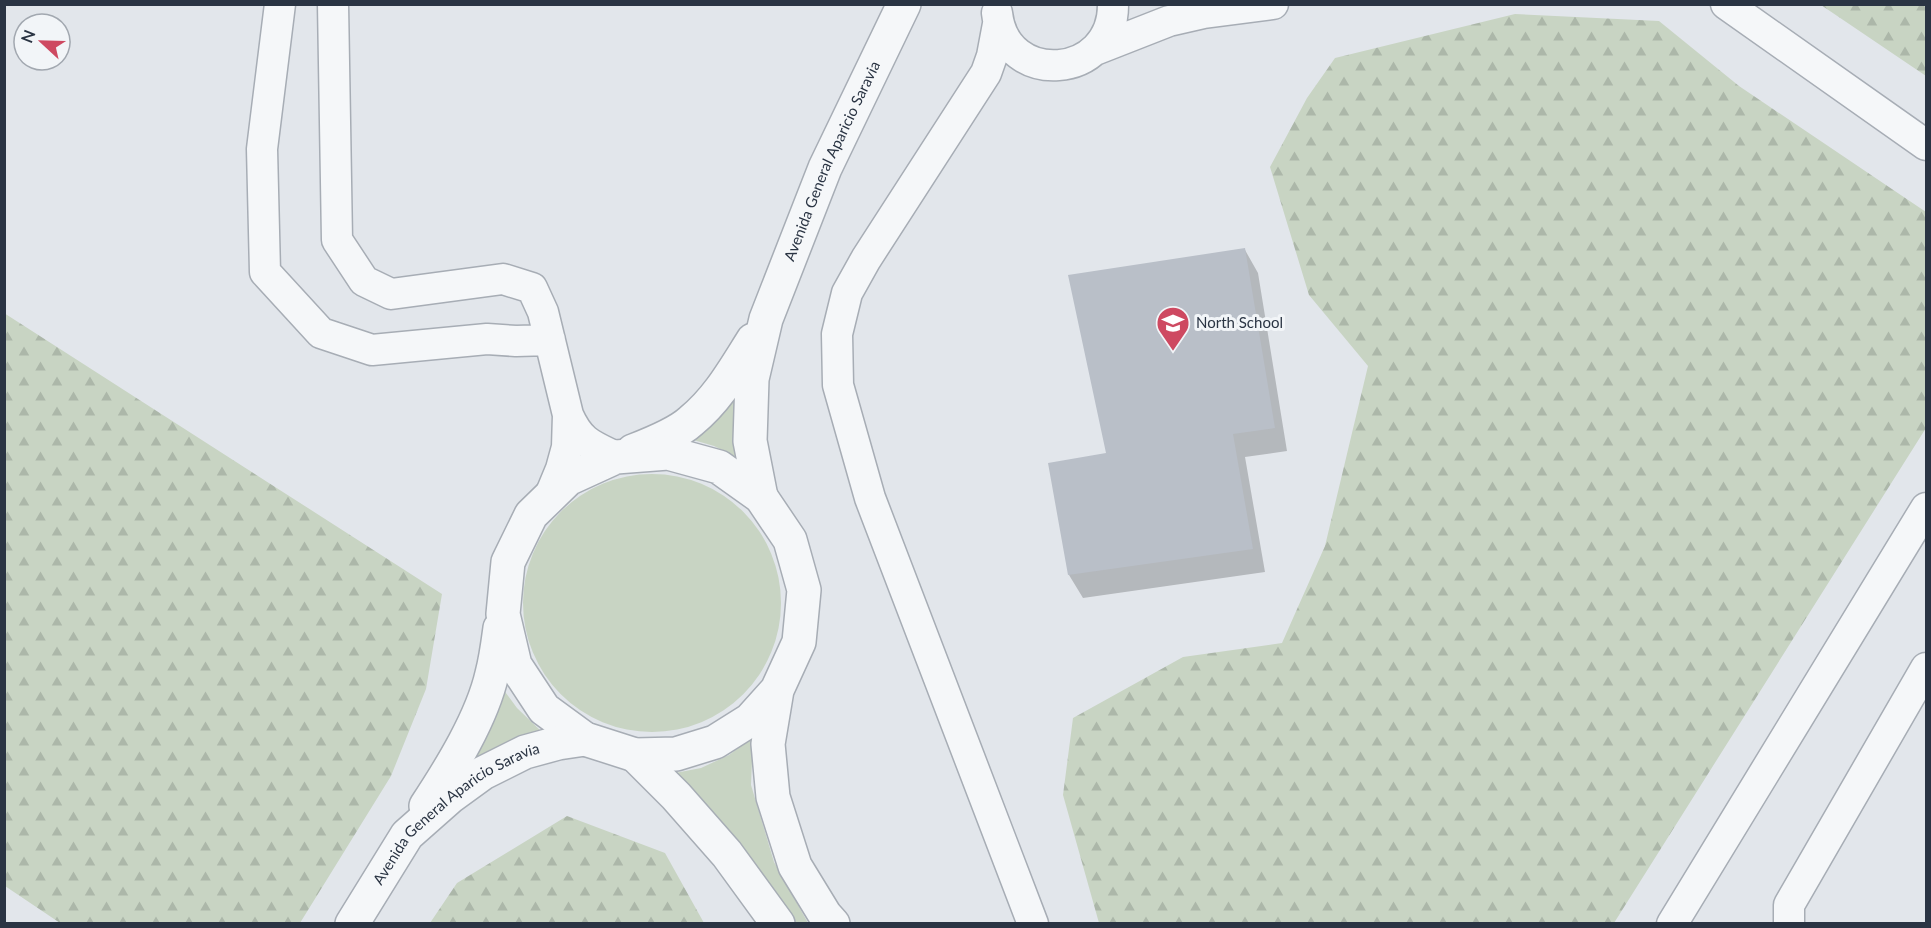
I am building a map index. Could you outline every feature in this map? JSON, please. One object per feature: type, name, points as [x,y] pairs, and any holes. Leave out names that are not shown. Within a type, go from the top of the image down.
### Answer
[{"type":"street","points":[[280,4],[262,149],[266,272],[321,333],[372,350],[487,339],[550,340]]},
{"type":"street","points":[[333,4],[338,240],[364,281],[391,294],[503,279],[532,288],[543,312],[568,415],[573,427],[585,442],[616,458],[668,453],[718,467],[761,497],[790,540],[804,590],[799,642],[777,690],[768,744],[773,798],[795,866],[829,921]]},
{"type":"street","name":"Avenida General Aparicio Saravia","points":[[766,319],[825,168],[904,4]]},
{"type":"street","points":[[1095,50],[1108,34],[1114,16],[1113,4]]},
{"type":"street","points":[[1133,4],[1143,12],[1168,21]]},
{"type":"street","points":[[997,14],[1007,42],[1021,56],[1040,64],[1059,66],[1079,61],[1095,50],[1168,21],[1203,13],[1273,4]]},
{"type":"street","points":[[1726,4],[1926,145]]},
{"type":"street","points":[[997,14],[992,56],[986,73],[866,259],[847,293],[837,334],[838,385],[870,498],[1033,924]]},
{"type":"street","points":[[968,100],[992,82],[1040,64]]},
{"type":"street","points":[[407,835],[445,777],[475,720],[492,675],[503,614],[508,562],[531,515],[568,479],[652,443],[690,423],[722,390],[766,319]]},
{"type":"street","points":[[761,497],[750,430],[752,379],[766,319]]},
{"type":"street","points":[[549,498],[567,447],[568,415]]},
{"type":"street","points":[[1672,924],[1926,508]]},
{"type":"street","points":[[503,614],[515,665],[544,708],[585,739],[635,755],[676,754],[715,742],[750,720],[777,690]]},
{"type":"street","points":[[1789,924],[1789,905],[1926,668]]},
{"type":"street","name":"Avenida General Aparicio Saravia","points":[[352,924],[407,835],[450,797],[483,773],[525,752],[558,743],[585,739]]},
{"type":"street","points":[[635,755],[676,796],[727,854],[778,924]]},
{"type":"green space","points":[[1821,5],[1926,5],[1926,76]]},
{"type":"green space","points":[[1515,14],[1659,21],[1739,86],[1926,212],[1926,428],[1614,923],[1099,923],[1063,795],[1073,718],[1183,657],[1282,643],[1325,546],[1368,366],[1309,295],[1270,167],[1307,98],[1335,58]]},
{"type":"green space","points":[[4,313],[442,594],[426,689],[391,776],[300,923],[60,923],[5,886]]},
{"type":"green space","points":[[745,373],[738,458],[714,446],[690,439]]},
{"type":"green space","points":[[652,474],[677,477],[713,489],[734,503],[752,521],[771,554],[778,578],[781,603],[778,628],[766,664],[752,685],[734,703],[701,722],[677,729],[652,732],[627,729],[591,717],[570,703],[552,685],[533,652],[526,628],[523,603],[526,578],[538,542],[552,521],[570,503],[603,484],[627,477]]},
{"type":"green space","points":[[503,689],[517,708],[544,734],[484,762],[472,759]]},
{"type":"green space","points":[[753,737],[751,785],[774,862],[808,923],[797,923],[670,774],[701,768],[729,755]]},
{"type":"green space","points":[[567,816],[665,853],[704,923],[430,923],[457,883]]},
{"type":"building","name":"North School","points":[[1245,248],[1275,428],[1233,434],[1253,549],[1068,575],[1048,463],[1106,453],[1068,275]]},
{"type":"place","name":"North School","points":[[1173,352]]}]
